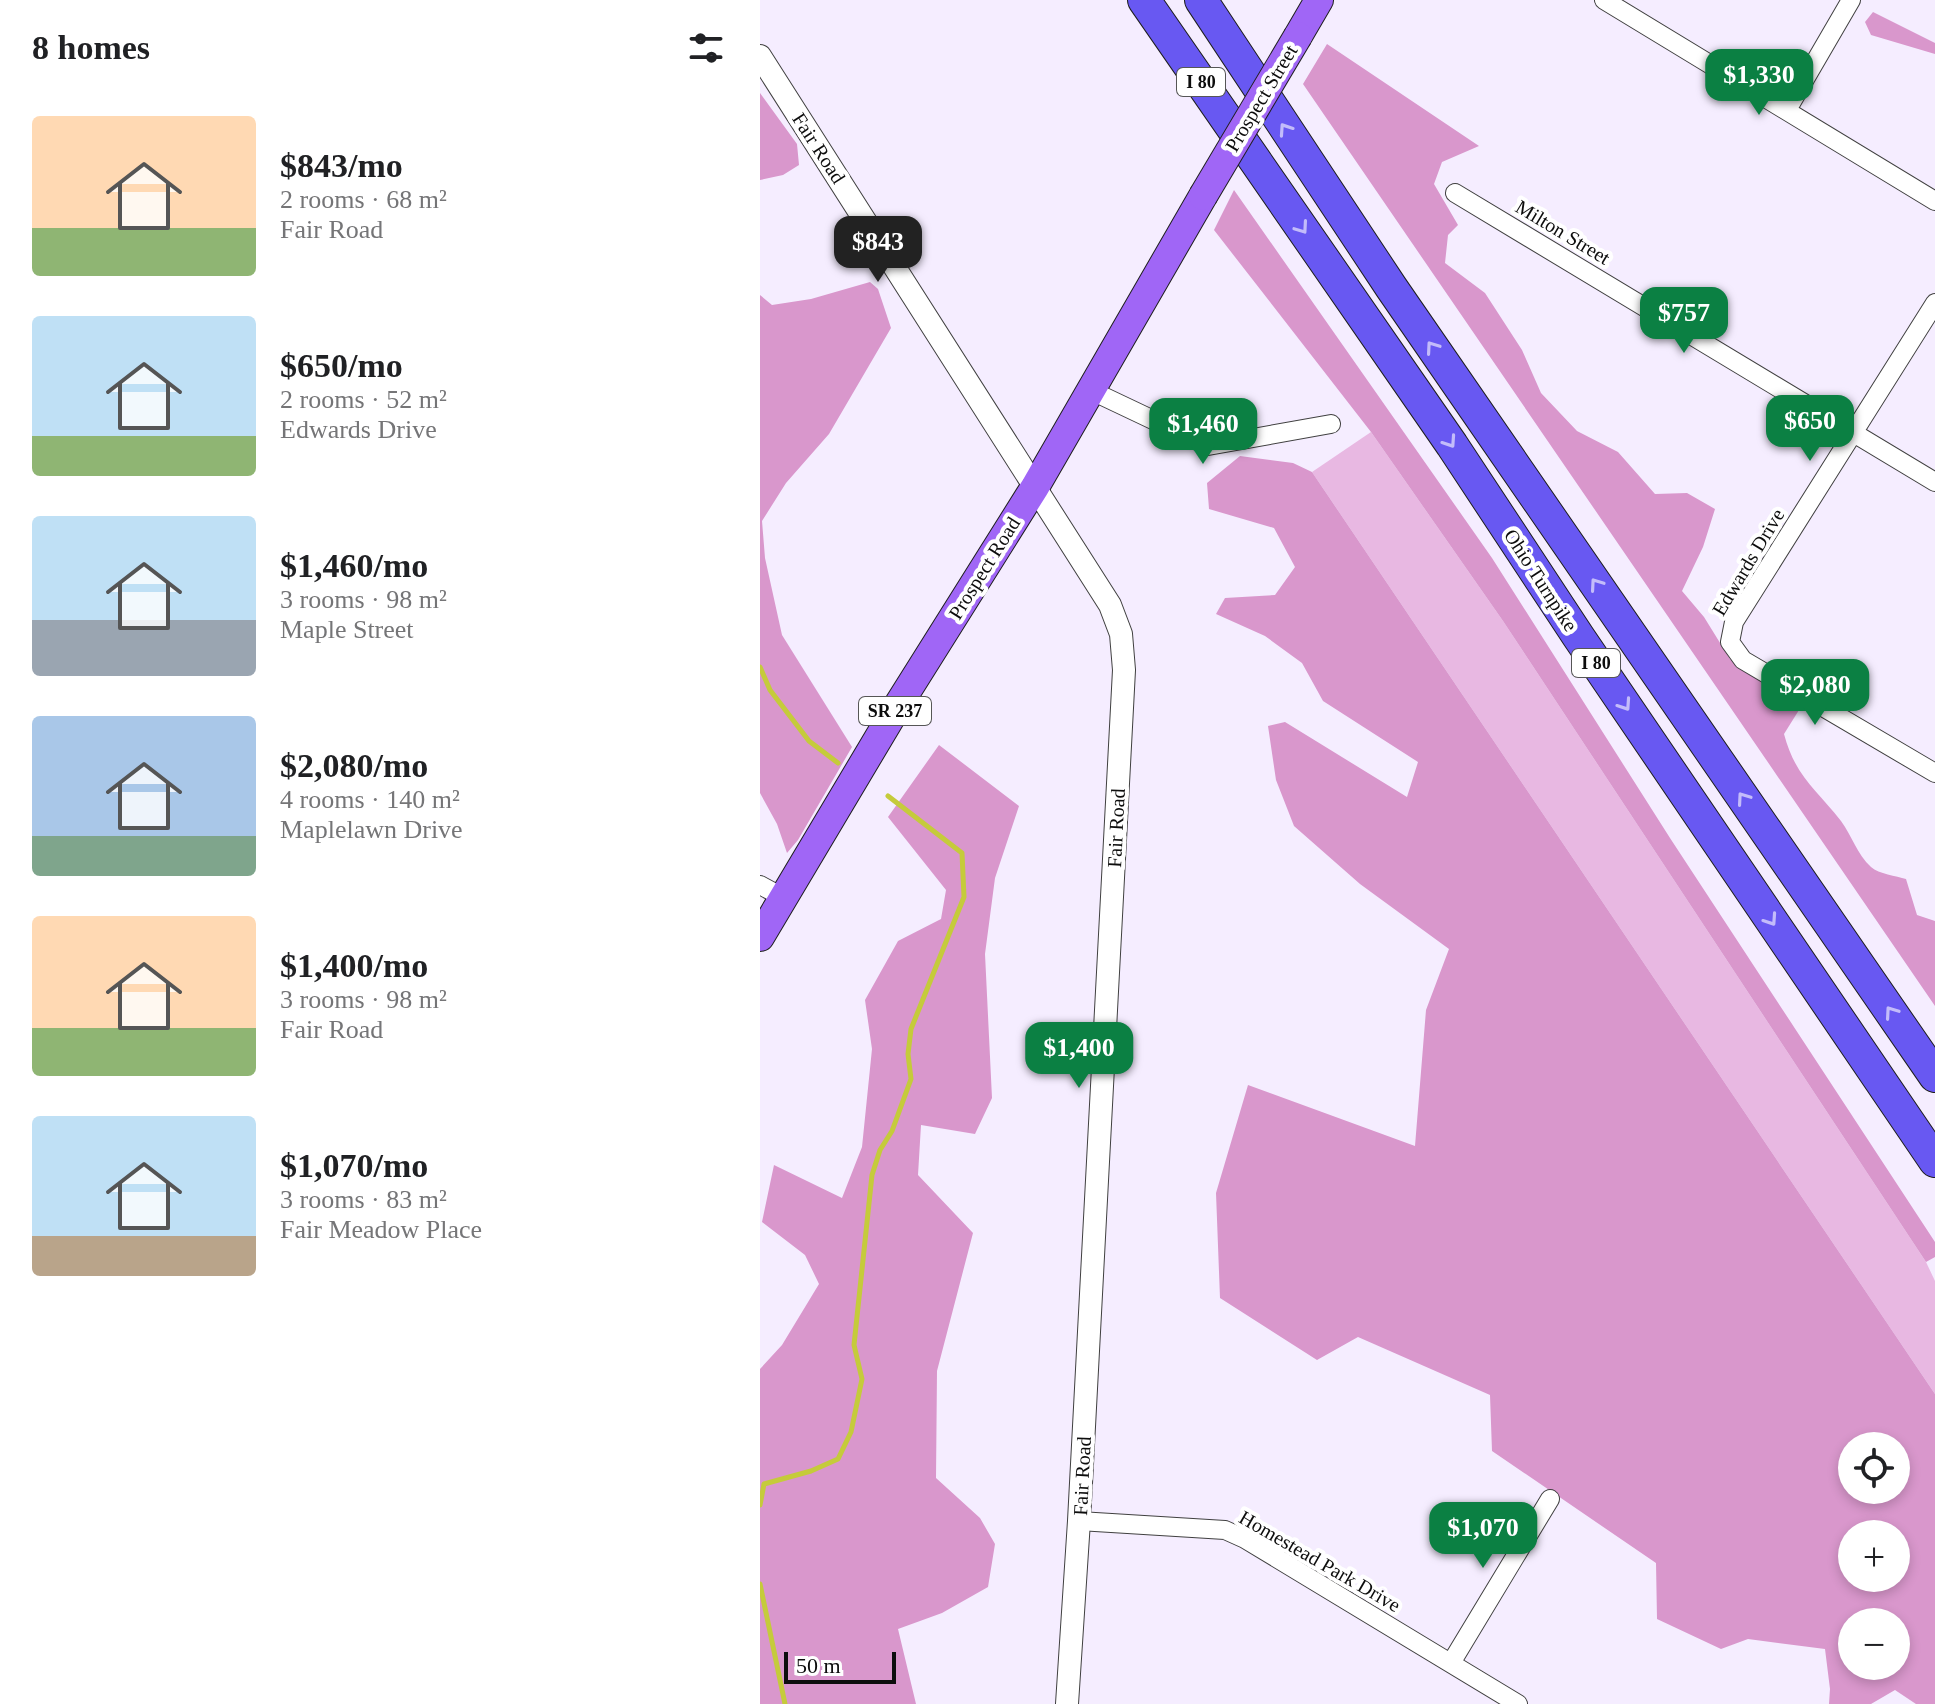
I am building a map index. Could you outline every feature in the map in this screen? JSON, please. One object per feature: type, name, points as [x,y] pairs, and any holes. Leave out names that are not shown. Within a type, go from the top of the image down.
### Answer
[{"type":"highway","name":"Ohio Turnpike","points":[[1144,0],[1452,445],[1595,662],[1935,1161]]},
{"type":"highway","name":"Ohio Turnpike","points":[[1201,0],[1409,313],[1935,1076]]},
{"type":"main road","name":"Prospect Street","points":[[1203,196],[1319,0]]},
{"type":"main road","name":"Prospect Road","points":[[760,937],[772,892],[900,702],[1035,487],[1203,196]]},
{"type":"street","points":[[1604,0],[1935,201]]},
{"type":"street","points":[[1787,110],[1851,0]]},
{"type":"street","name":"Fair Road","points":[[760,56],[1110,605],[1121,634],[1124,670],[1067,1704]]},
{"type":"street","name":"Milton Street","points":[[1455,193],[1935,482]]},
{"type":"street","name":"Edwards Drive","points":[[1935,303],[1734,622],[1730,642],[1743,660],[1935,773]]},
{"type":"street","points":[[1092,391],[1208,446],[1331,424]]},
{"type":"street","points":[[1451,1663],[1550,1499]]},
{"type":"street","name":"Homestead Park Drive","points":[[1079,1521],[1225,1530],[1245,1539],[1518,1704]]},
{"type":"shaded area","points":[[1873,12],[1935,43],[1935,54],[1871,35],[1865,22]]},
{"type":"shaded area","points":[[1327,44],[1479,146],[1442,162],[1434,184],[1458,225],[1448,235],[1445,263],[1485,293],[1522,350],[1541,393],[1577,431],[1618,452],[1655,494],[1687,493],[1715,509],[1703,547],[1682,591],[1704,617],[1730,659],[1799,710],[1784,734],[1800,772],[1841,821],[1866,862],[1878,871],[1906,879],[1917,915],[1935,921],[1935,1006],[1303,84]]},
{"type":"shaded area","points":[[760,93],[797,144],[799,165],[783,175],[760,180]]},
{"type":"shaded area","points":[[1234,190],[1492,558],[1670,838],[1935,1242],[1935,1257],[1926,1262],[1503,621],[1371,432],[1214,230]]},
{"type":"shaded area","points":[[870,282],[878,289],[891,328],[829,434],[786,483],[762,521],[765,558],[782,635],[852,747],[798,840],[787,853],[777,824],[760,793],[760,295],[772,305],[811,299]]},
{"type":"shaded area","points":[[1371,432],[1503,621],[1926,1262],[1935,1281],[1935,1394],[1312,472]]},
{"type":"shaded area","points":[[1240,456],[1293,463],[1312,472],[1935,1394],[1935,1704],[1916,1704],[1895,1690],[1871,1704],[1829,1704],[1825,1649],[1748,1639],[1721,1649],[1657,1619],[1656,1563],[1492,1451],[1490,1395],[1358,1337],[1317,1360],[1220,1298],[1216,1193],[1248,1085],[1415,1146],[1426,1010],[1449,949],[1360,884],[1294,826],[1276,780],[1268,726],[1285,722],[1407,797],[1418,762],[1323,701],[1302,663],[1265,636],[1216,614],[1225,598],[1275,595],[1295,567],[1274,528],[1209,509],[1207,483]]},
{"type":"shaded area","points":[[939,745],[1019,806],[995,878],[985,954],[992,1098],[975,1134],[921,1125],[918,1175],[973,1233],[937,1371],[936,1478],[980,1518],[995,1544],[988,1587],[942,1613],[898,1629],[916,1704],[760,1704],[760,1369],[782,1345],[819,1284],[805,1255],[762,1222],[774,1165],[842,1198],[862,1147],[872,1049],[865,1000],[898,941],[941,919],[946,890],[888,817]]},
{"type":"waterway","points":[[760,667],[770,690],[809,741],[838,763]]},
{"type":"waterway","points":[[760,1505],[764,1484],[811,1471],[838,1459],[851,1432],[862,1379],[854,1345],[872,1175],[911,1079],[908,1054],[911,1029],[964,897],[962,853],[888,796]]},
{"type":"waterway","points":[[760,1584],[785,1704]]}]
